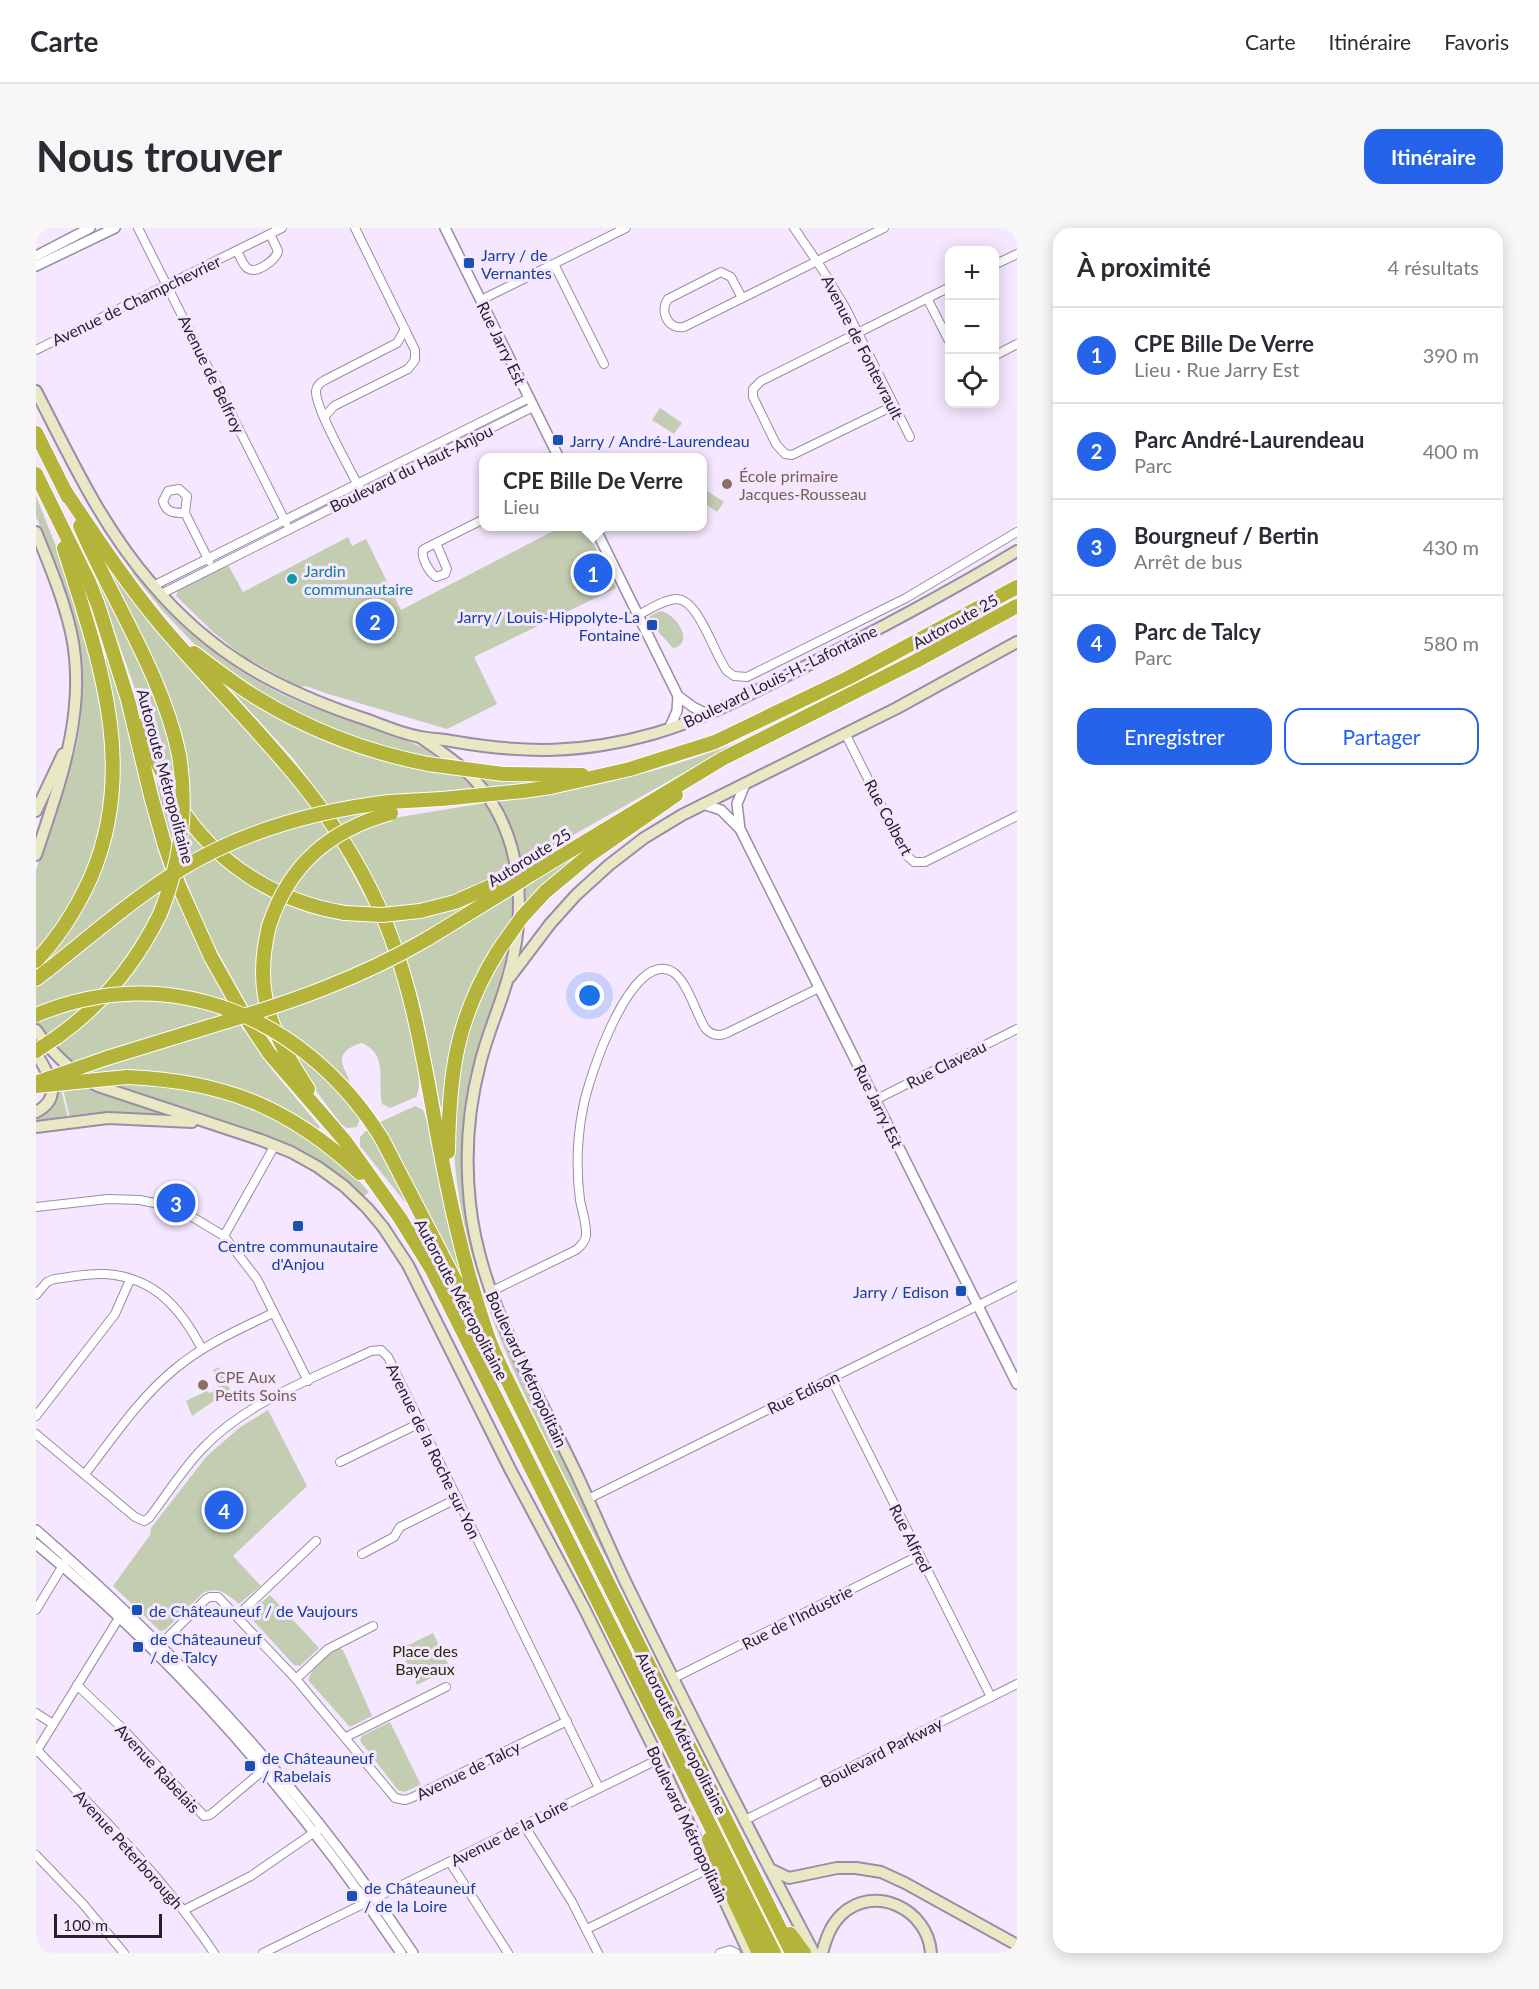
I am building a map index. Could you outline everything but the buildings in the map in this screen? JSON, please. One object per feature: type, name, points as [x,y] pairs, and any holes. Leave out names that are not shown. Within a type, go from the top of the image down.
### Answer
[{"type":"highway","points":[[36,433],[157,685],[169,717],[179,755],[183,791],[181,837],[174,876],[160,914],[140,952],[116,983],[82,1018],[36,1052]]},
{"type":"highway","name":"Autoroute Métropolitaine","points":[[36,474],[98,604],[128,700],[150,796],[165,846],[179,886],[206,947],[235,1000],[269,1053],[282,1071],[345,1141],[408,1231],[440,1286],[774,1953]]},
{"type":"highway","name":"Autoroute Métropolitaine","points":[[65,491],[117,568],[172,637],[309,790],[340,835],[370,888],[392,940],[409,992],[426,1065],[447,1187],[487,1336],[792,1953]]},
{"type":"highway","points":[[38,959],[72,914],[98,859],[109,817],[114,766],[111,723],[101,670],[88,621],[51,506]]},
{"type":"highway","name":"Autoroute 25","points":[[36,979],[156,885],[236,841],[327,811],[389,802],[442,799],[551,787],[676,755],[737,732],[880,662],[1017,587]]},
{"type":"highway","name":"Autoroute 25","points":[[36,1084],[107,1058],[331,986],[380,964],[427,939],[506,885],[550,863],[668,790],[738,751],[879,680],[1017,606]]},
{"type":"highway","points":[[172,637],[243,689],[304,723],[362,746],[428,764],[503,774],[550,773],[598,776]]},
{"type":"highway","points":[[128,700],[176,799],[192,825],[213,848],[237,868],[271,889],[303,903],[345,913],[382,915],[420,911],[506,885]]},
{"type":"highway","points":[[447,1187],[449,1101],[456,1052],[472,1001],[498,951],[522,917],[545,892],[587,857],[738,751]]},
{"type":"highway","points":[[345,1141],[291,1063],[271,1022],[262,970],[269,926],[279,900],[291,879],[303,863],[326,843],[358,824],[442,799]]},
{"type":"highway","points":[[36,1015],[83,1000],[136,993],[180,996],[230,1009],[278,1033],[314,1059],[355,1100],[382,1139],[454,1278],[487,1336]]},
{"type":"highway","points":[[36,1084],[127,1077],[165,1079],[234,1094],[264,1106],[318,1136],[380,1191]]},
{"type":"highway","points":[[686,1778],[724,1878],[759,1953]]},
{"type":"highway","points":[[767,1903],[804,1953]]},
{"type":"main road","points":[[36,391],[97,509],[117,540],[157,590],[217,647],[265,679],[320,704],[420,737]]},
{"type":"main road","points":[[36,532],[72,639],[77,680],[72,737],[36,855]]},
{"type":"main road","name":"Boulevard Louis-H.-Lafontaine","points":[[420,737],[503,749],[553,751],[612,744],[669,729],[707,714],[860,639],[957,587],[1017,551]]},
{"type":"main road","points":[[508,980],[550,924],[603,870],[644,838],[703,804],[906,703],[1017,642]]},
{"type":"main road","points":[[36,811],[72,737]]},
{"type":"main road","name":"Boulevard Métropolitain","points":[[420,737],[472,778],[493,806],[506,832],[516,863],[520,899],[517,936],[508,980],[480,1064],[473,1094],[468,1140],[470,1207],[478,1249],[490,1292],[502,1323],[588,1499],[625,1581],[769,1869],[814,1953]]},
{"type":"main road","name":"Boulevard Métropolitain","points":[[36,1030],[58,1057],[91,1083],[114,1093],[275,1145],[318,1167],[368,1208],[397,1246],[515,1481],[573,1587],[659,1759],[708,1869],[749,1953]]},
{"type":"main road","points":[[36,1052],[51,1079],[52,1087],[47,1104],[36,1112]]},
{"type":"main road","points":[[36,1127],[108,1118],[171,1122],[202,1121]]},
{"type":"main road","points":[[769,1869],[789,1878],[838,1868],[881,1872],[1017,1945]]},
{"type":"main road","points":[[822,1953],[828,1933],[839,1917],[850,1908],[872,1901],[895,1905],[914,1916],[924,1930],[930,1953]]},
{"type":"street","points":[[36,256],[90,228]]},
{"type":"street","points":[[36,266],[115,228]]},
{"type":"street","name":"Avenue de Belfroy","points":[[138,228],[284,520]]},
{"type":"street","name":"Avenue de Champchevrier","points":[[36,350],[282,228]]},
{"type":"street","points":[[324,417],[334,406],[412,365],[415,360],[415,350],[355,228]]},
{"type":"street","name":"Rue Jarry Est","points":[[445,228],[556,453]]},
{"type":"street","points":[[481,300],[626,228]]},
{"type":"street","name":"Avenue de Fontevrault","points":[[794,228],[846,307],[910,437]]},
{"type":"street","points":[[742,298],[730,277],[721,272],[668,299],[664,312],[672,325],[681,328],[742,298],[884,228]]},
{"type":"street","name":"Avenue de Champchevrier","points":[[237,251],[245,267],[249,269],[254,270],[274,260],[278,251],[270,234]]},
{"type":"street","points":[[999,263],[1017,254]]},
{"type":"street","points":[[554,264],[604,364]]},
{"type":"street","points":[[893,406],[792,454],[785,454],[776,444],[752,393],[756,384],[945,289]]},
{"type":"street","points":[[927,298],[945,333]]},
{"type":"street","points":[[362,492],[324,417],[316,392],[320,383],[397,344],[405,329]]},
{"type":"street","points":[[998,354],[1017,344]]},
{"type":"street","name":"Boulevard du Haut-Anjou","points":[[157,590],[207,558],[357,483],[531,403]]},
{"type":"street","name":"Boulevard du Haut-Anjou","points":[[157,590],[212,567],[289,530],[531,403]]},
{"type":"street","points":[[185,513],[212,567]]},
{"type":"street","points":[[284,520],[289,530]]},
{"type":"street","points":[[436,543],[479,521]]},
{"type":"street","points":[[596,531],[678,696],[707,714]]},
{"type":"street","name":"Boulevard Louis-H.-Lafontaine","points":[[638,615],[664,603],[679,600],[691,606],[727,671],[734,676],[747,677],[906,598],[1017,532]]},
{"type":"street","points":[[669,729],[676,715],[678,696]]},
{"type":"street","name":"Rue Colbert","points":[[845,734],[906,855],[914,862],[925,862],[1017,816]]},
{"type":"street","name":"Rue Jarry Est","points":[[740,829],[737,804],[744,784]]},
{"type":"street","name":"Rue Jarry Est","points":[[703,804],[721,810],[740,829],[1017,1384]]},
{"type":"street","points":[[490,1292],[576,1250],[584,1242],[586,1232],[580,1200],[578,1154],[585,1095],[595,1062],[606,1037],[625,1003],[646,975],[660,969],[675,974],[685,988],[705,1028],[709,1033],[718,1035],[727,1033],[819,988]]},
{"type":"street","name":"Rue Claveau","points":[[875,1100],[1017,1029]]},
{"type":"street","points":[[224,1236],[275,1145]]},
{"type":"street","points":[[36,1207],[108,1199],[140,1200],[183,1212],[224,1236],[250,1268],[308,1381]]},
{"type":"street","points":[[36,1295],[47,1282],[54,1279],[105,1274],[130,1280],[156,1292],[174,1306],[187,1322],[202,1350]]},
{"type":"street","points":[[36,1416],[115,1314],[130,1280]]},
{"type":"street","name":"Rue Edison","points":[[588,1499],[1017,1286]]},
{"type":"street","points":[[36,1434],[85,1474],[154,1389],[176,1368],[202,1350],[273,1313]]},
{"type":"street","name":"Avenue de la Roche sur Yon","points":[[85,1474],[139,1520],[147,1519],[201,1450],[217,1435],[270,1400],[371,1351],[381,1350],[388,1357],[599,1788]]},
{"type":"street","name":"Rue Alfred","points":[[831,1378],[991,1697]]},
{"type":"street","points":[[340,1462],[420,1423]]},
{"type":"street","points":[[362,1554],[394,1537],[400,1527],[458,1498]]},
{"type":"street","points":[[36,1530],[118,1618],[267,1767]]},
{"type":"street","points":[[237,1616],[316,1541]]},
{"type":"street","points":[[36,1544],[65,1562],[124,1609],[217,1702],[267,1767],[376,1898],[413,1953]]},
{"type":"street","name":"Rue de l'Industrie","points":[[674,1678],[920,1555]]},
{"type":"street","points":[[36,1610],[65,1562]]},
{"type":"street","name":"Avenue de Talcy","points":[[153,1652],[210,1597],[219,1598],[296,1679],[395,1798],[405,1800],[567,1721]]},
{"type":"street","points":[[37,1751],[124,1609]]},
{"type":"street","points":[[296,1679],[328,1649],[373,1626]]},
{"type":"street","name":"Boulevard Parkway","points":[[745,1820],[1017,1684]]},
{"type":"street","name":"Avenue Rabelais","points":[[77,1685],[121,1727],[204,1816],[210,1815],[267,1767]]},
{"type":"street","points":[[346,1737],[446,1687]]},
{"type":"street","points":[[36,1713],[53,1724]]},
{"type":"street","name":"Avenue Peterborough","points":[[37,1751],[128,1844],[184,1910],[214,1953]]},
{"type":"street","name":"Avenue de la Loire","points":[[263,1953],[659,1759]]},
{"type":"street","points":[[524,1825],[558,1877],[598,1953]]},
{"type":"street","points":[[184,1910],[251,1876],[319,1830]]},
{"type":"street","points":[[319,1830],[401,1953]]},
{"type":"street","points":[[36,1855],[83,1904],[124,1953]]},
{"type":"street","points":[[450,1862],[508,1953]]},
{"type":"street","points":[[587,1929],[708,1869]]},
{"type":"street","points":[[720,1953],[730,1950],[736,1953]]},
{"type":"green space","points":[[660,408],[682,423],[674,434],[652,420]]},
{"type":"green space","points":[[705,436],[711,436],[715,443],[711,450],[705,450],[701,446],[701,440]]},
{"type":"green space","points":[[707,491],[724,502],[717,512],[707,505]]},
{"type":"green space","points":[[36,496],[66,572],[103,703],[108,783],[91,860],[72,905],[36,954],[36,870],[76,748],[83,683],[75,628],[36,516]]},
{"type":"green space","points":[[553,531],[587,531],[616,588],[474,657],[497,704],[447,729],[292,683],[243,656],[213,632],[176,596],[178,590],[228,565],[243,592],[348,537],[352,546],[366,539],[401,610]]},
{"type":"green space","points":[[133,572],[192,632],[235,667],[258,682],[309,706],[416,744],[449,763],[372,745],[283,708],[211,660],[162,610]]},
{"type":"green space","points":[[96,573],[156,698],[171,742],[178,795],[154,742],[94,574]]},
{"type":"green space","points":[[113,575],[136,606],[314,809],[216,844],[189,812],[188,780],[110,578]]},
{"type":"green space","points":[[660,611],[672,617],[681,629],[683,641],[680,645],[673,648],[649,620],[650,616]]},
{"type":"green space","points":[[108,658],[166,872],[36,972],[36,969],[53,950],[111,833],[104,660]]},
{"type":"green space","points":[[234,689],[427,770],[462,775],[475,788],[368,799],[329,806],[292,757],[232,691]]},
{"type":"green space","points":[[739,742],[522,864],[513,832],[498,802],[561,792],[650,772]]},
{"type":"green space","points":[[155,773],[178,814],[174,849],[160,801]]},
{"type":"green space","points":[[481,777],[526,779],[527,783],[488,787]]},
{"type":"green space","points":[[485,803],[500,831],[512,870],[444,900],[388,910],[348,834],[388,819]]},
{"type":"green space","points":[[382,809],[342,825],[336,815]]},
{"type":"green space","points":[[320,818],[330,832],[297,860],[278,888],[223,852],[241,844]]},
{"type":"green space","points":[[187,828],[206,849],[182,862]]},
{"type":"green space","points":[[335,841],[372,910],[345,908],[287,892]]},
{"type":"green space","points":[[592,843],[593,845],[526,904],[525,885]]},
{"type":"green space","points":[[214,857],[241,879],[273,897],[263,924],[261,937],[259,963],[261,1005],[249,1008],[213,943],[183,874]]},
{"type":"green space","points":[[165,885],[143,936],[102,990],[36,1010],[36,985]]},
{"type":"green space","points":[[514,891],[514,917],[478,973],[448,1065],[443,1109],[421,1007],[406,957]]},
{"type":"green space","points":[[174,893],[205,962],[228,1003],[173,991],[146,988],[118,989]]},
{"type":"green space","points":[[487,894],[403,947],[392,920]]},
{"type":"green space","points":[[282,902],[377,921],[389,954],[359,969],[270,1002],[267,958]]},
{"type":"green space","points":[[511,938],[501,980],[474,1062],[465,1104],[462,1147],[463,1191],[468,1234],[478,1274],[461,1209],[454,1148],[455,1085],[473,1010]]},
{"type":"green space","points":[[392,964],[412,1032],[419,1087],[416,1097],[390,1108],[382,1104],[379,1062],[376,1054],[370,1048],[362,1043],[348,1049],[344,1054],[342,1063],[350,1086],[312,1050],[277,1026],[273,1012]]},
{"type":"green space","points":[[107,1000],[178,1001],[228,1015],[71,1063],[54,1046]]},
{"type":"green space","points":[[89,1003],[47,1038],[36,1021]]},
{"type":"green space","points":[[238,1022],[273,1071],[320,1127],[317,1130],[279,1107],[119,1071],[88,1074],[83,1071]]},
{"type":"green space","points":[[285,1044],[329,1079],[360,1118],[357,1127],[347,1128],[341,1124],[302,1072]]},
{"type":"green space","points":[[144,1082],[214,1093],[284,1121],[345,1166],[369,1192],[363,1197],[266,1136],[101,1083]]},
{"type":"green space","points":[[87,1085],[165,1115],[118,1113],[70,1118],[63,1089]]},
{"type":"green space","points":[[61,1089],[68,1118],[36,1123],[36,1117],[57,1090]]},
{"type":"green space","points":[[415,1106],[423,1110],[429,1126],[440,1189],[462,1277],[403,1164],[378,1123]]},
{"type":"green space","points":[[369,1128],[408,1200],[405,1202],[360,1146],[360,1137]]},
{"type":"green space","points":[[488,1305],[580,1495],[606,1553],[604,1554],[521,1386]]},
{"type":"green space","points":[[219,1367],[230,1390],[192,1416],[186,1401],[207,1391],[209,1393],[214,1391],[213,1388],[219,1386],[213,1370]]},
{"type":"green space","points":[[268,1410],[307,1486],[233,1556],[261,1586],[239,1604],[218,1591],[203,1593],[165,1630],[160,1631],[113,1586],[150,1535],[151,1528],[206,1457],[239,1428]]},
{"type":"green space","points":[[270,1595],[319,1648],[300,1666],[294,1665],[250,1617],[250,1612]]},
{"type":"green space","name":"Place des Bayeaux","points":[[433,1633],[450,1668],[417,1685],[400,1649]]},
{"type":"green space","points":[[340,1648],[343,1650],[372,1716],[350,1727],[308,1680],[321,1662]]},
{"type":"green space","points":[[390,1722],[421,1785],[404,1792],[398,1790],[360,1741],[362,1736]]},
{"type":"place","name":"Jarry / de Vernantes","points":[[469,263]]},
{"type":"place","name":"Jarry / André-Laurendeau","points":[[558,440]]},
{"type":"place","name":"École primaire Jacques-Rousseau","points":[[727,484]]},
{"type":"place","name":"CPE Bille De Verre","points":[[593,573]]},
{"type":"place","name":"Jardin communautaire","points":[[292,579]]},
{"type":"place","name":"Parc André-Laurendeau","points":[[375,621]]},
{"type":"place","name":"Jarry / Louis-Hippolyte-La Fontaine","points":[[652,625]]},
{"type":"place","name":"Bourgneuf / Bertin","points":[[176,1203]]},
{"type":"place","name":"Centre communautaire d'Anjou","points":[[298,1226]]},
{"type":"place","name":"Jarry / Edison","points":[[961,1291]]},
{"type":"place","name":"CPE Aux Petits Soins","points":[[203,1385]]},
{"type":"place","name":"Parc de Talcy","points":[[224,1510]]},
{"type":"place","name":"de Châteauneuf / de Vaujours","points":[[137,1610]]},
{"type":"place","name":"de Châteauneuf / de Talcy","points":[[138,1647]]},
{"type":"place","name":"de Châteauneuf / Rabelais","points":[[250,1766]]},
{"type":"place","name":"de Châteauneuf / de la Loire","points":[[352,1896]]}]
